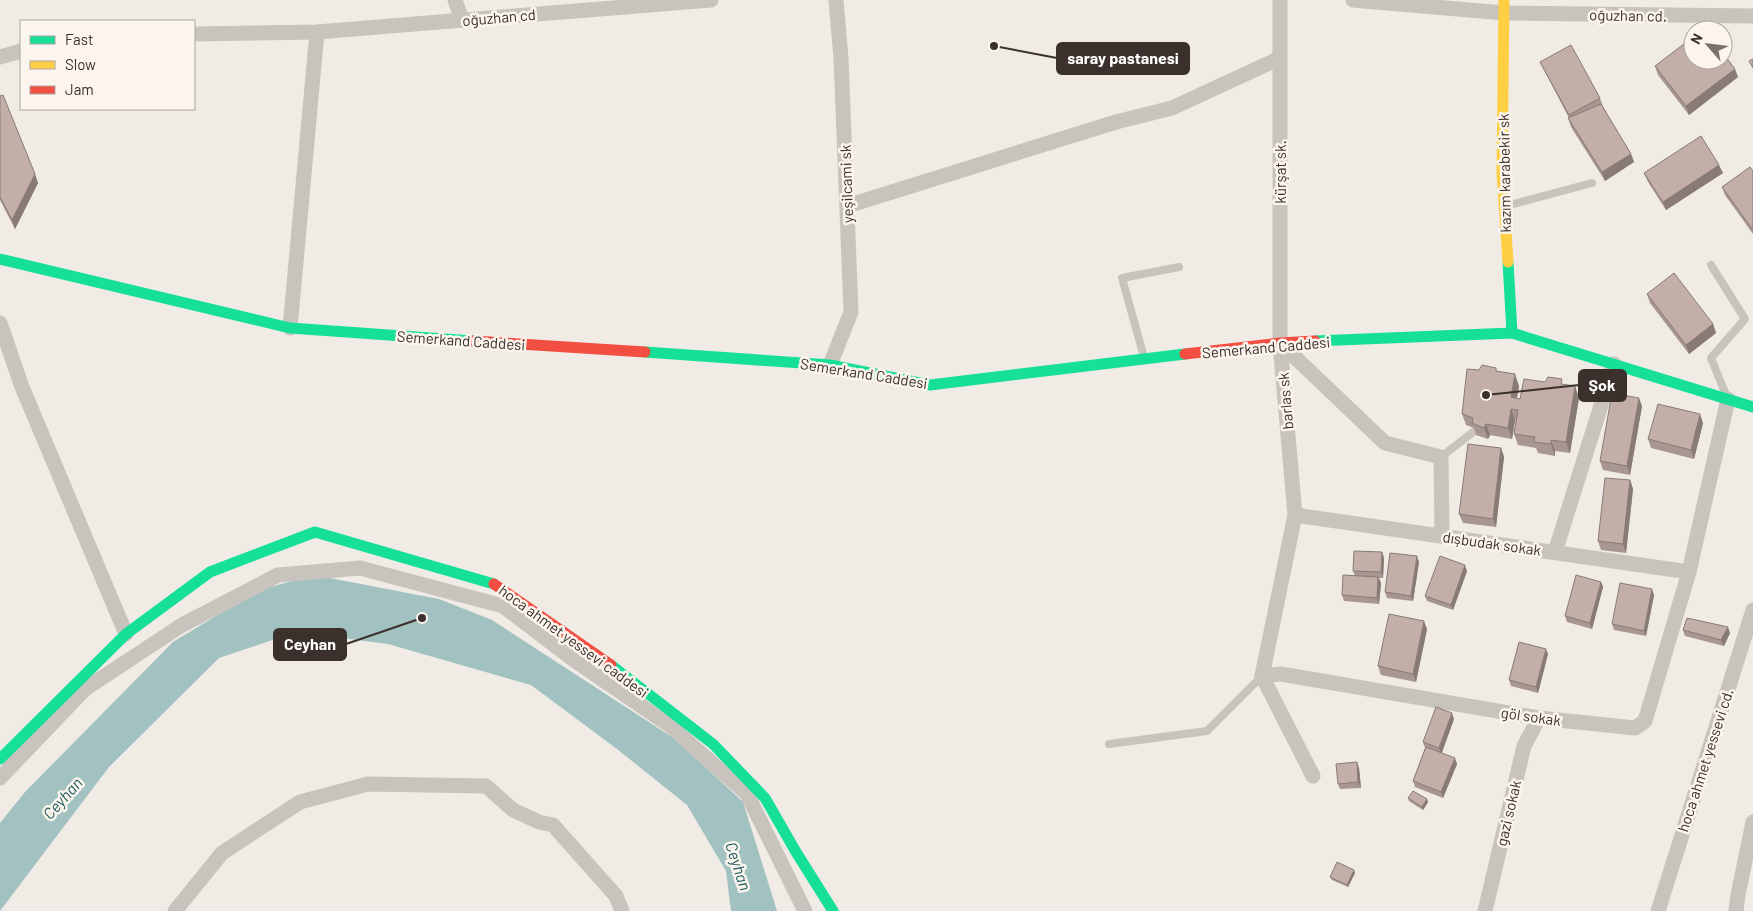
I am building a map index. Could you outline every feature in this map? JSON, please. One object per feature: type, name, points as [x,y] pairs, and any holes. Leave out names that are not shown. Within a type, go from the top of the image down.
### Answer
[{"type":"street","points":[[455,0],[462,20]]},
{"type":"street","name":"oğuzhan cd","points":[[195,34],[317,32],[711,0]]},
{"type":"street","name":"yeşilcami sk","points":[[830,365],[851,312],[841,58],[836,0]]},
{"type":"street","name":"kürşat sk.","points":[[1280,0],[1280,343]]},
{"type":"street","name":"oğuzhan cd.","points":[[1353,0],[1753,16]]},
{"type":"street","name":"kazım karabekir sk","points":[[1504,7],[1502,173],[1512,333]]},
{"type":"street","points":[[290,328],[317,32]]},
{"type":"street","points":[[0,57],[20,52]]},
{"type":"street","points":[[847,206],[1116,122],[1172,108],[1280,58]]},
{"type":"street","name":"Semerkand Caddesi","points":[[0,258],[290,328],[830,365],[930,384],[1280,343],[1512,333],[1753,407]]},
{"type":"street","points":[[0,323],[22,388],[126,634]]},
{"type":"street","name":"barlas sk","points":[[1280,343],[1385,443],[1440,457]]},
{"type":"street","name":"barlas sk","points":[[1262,676],[1295,515],[1280,343]]},
{"type":"street","points":[[1555,552],[1614,364]]},
{"type":"street","name":"göl sokak","points":[[1262,676],[1281,674],[1539,718],[1635,728],[1645,722],[1689,572],[1728,400]]},
{"type":"street","points":[[1440,457],[1442,535]]},
{"type":"street","name":"dışbudak sokak","points":[[1295,515],[1689,572]]},
{"type":"street","name":"hoca ahmet yessevi caddesi","points":[[0,759],[126,634],[210,572],[315,532],[495,584],[596,654],[713,744],[765,798],[833,911]]},
{"type":"street","points":[[0,778],[86,689],[182,625],[278,575],[360,568],[503,606],[574,660],[669,725],[747,794],[806,911]]},
{"type":"street","name":"hoca ahmet yessevi cd.","points":[[1658,911],[1753,610]]},
{"type":"street","points":[[1262,676],[1314,776]]},
{"type":"street","name":"gazi sokak","points":[[1485,911],[1524,746],[1539,718]]},
{"type":"street","points":[[175,911],[222,853],[300,802],[368,784],[486,786],[513,810],[539,822],[553,825],[616,896],[622,911]]},
{"type":"street","points":[[1736,911],[1753,822]]},
{"type":"lane","points":[[1504,207],[1592,183]]},
{"type":"lane","points":[[1711,265],[1749,318],[1711,358],[1728,400]]},
{"type":"lane","points":[[1144,359],[1122,278],[1180,267]]},
{"type":"lane","points":[[1440,457],[1477,430]]},
{"type":"lane","points":[[1109,744],[1207,731],[1262,676]]},
{"type":"water","points":[[314,575],[439,599],[492,620],[675,739],[743,802],[777,911],[731,911],[726,871],[687,805],[617,749],[531,685],[388,644],[296,632],[219,658],[109,767],[0,911],[0,823],[25,792],[173,642],[259,590]]},
{"type":"building","points":[[1571,45],[1600,98],[1569,115],[1540,62]]},
{"type":"building","points":[[1683,45],[1683,70],[1733,70],[1733,66],[1735,69],[1686,106],[1655,66]]},
{"type":"building","points":[[1753,59],[1753,68],[1749,61]]},
{"type":"building","points":[[3,95],[35,174],[12,220],[0,197],[0,96]]},
{"type":"building","points":[[1601,104],[1631,154],[1602,172],[1568,118]]},
{"type":"building","points":[[1701,136],[1719,165],[1663,202],[1644,173]]},
{"type":"building","points":[[1750,167],[1753,171],[1753,230],[1722,187]]},
{"type":"building","points":[[1674,273],[1713,324],[1686,345],[1647,294]]},
{"type":"building","points":[[1482,365],[1496,368],[1496,371],[1515,374],[1511,397],[1520,399],[1524,379],[1545,382],[1548,377],[1562,379],[1561,384],[1575,386],[1566,442],[1551,440],[1551,444],[1534,442],[1535,437],[1514,434],[1518,410],[1511,409],[1508,428],[1486,424],[1484,428],[1472,423],[1473,418],[1462,414],[1467,369],[1479,370]]},
{"type":"building","points":[[1612,393],[1639,398],[1627,466],[1600,461]]},
{"type":"building","points":[[1658,404],[1700,414],[1691,450],[1648,439]]},
{"type":"building","points":[[1468,444],[1501,448],[1493,519],[1459,514]]},
{"type":"building","points":[[1605,478],[1630,480],[1623,544],[1598,541]]},
{"type":"building","points":[[1354,551],[1382,552],[1381,572],[1353,571]]},
{"type":"building","points":[[1390,553],[1417,556],[1411,596],[1385,592]]},
{"type":"building","points":[[1440,556],[1465,565],[1451,605],[1425,596]]},
{"type":"building","points":[[1343,575],[1378,577],[1377,598],[1342,595]]},
{"type":"building","points":[[1576,575],[1601,582],[1590,623],[1565,616]]},
{"type":"building","points":[[1620,583],[1652,589],[1644,631],[1612,624]]},
{"type":"building","points":[[1389,614],[1424,621],[1413,674],[1378,666]]},
{"type":"building","points":[[1687,618],[1728,627],[1721,640],[1683,630]]},
{"type":"building","points":[[1519,642],[1546,649],[1536,687],[1509,680]]},
{"type":"building","points":[[1436,707],[1452,713],[1439,748],[1423,742]]},
{"type":"building","points":[[1426,747],[1455,758],[1441,792],[1413,781]]},
{"type":"building","points":[[1357,762],[1358,782],[1338,784],[1336,764]]},
{"type":"building","points":[[1413,791],[1427,799],[1422,807],[1408,798]]},
{"type":"building","points":[[1337,862],[1354,870],[1347,885],[1330,877]]},
{"type":"traffic: fast","points":[[0,259],[290,328],[473,341]]},
{"type":"traffic: fast","points":[[1508,262],[1512,333]]},
{"type":"traffic: fast","points":[[1315,341],[1512,333],[1753,407]]},
{"type":"traffic: fast","points":[[645,352],[830,365],[930,385],[1185,354]]},
{"type":"traffic: fast","points":[[0,759],[126,634],[210,572],[315,532],[494,584]]},
{"type":"traffic: fast","points":[[611,665],[713,744],[765,798],[833,911]]},
{"type":"traffic: slow","points":[[1504,0],[1502,173],[1508,262]]},
{"type":"traffic: jam","points":[[473,341],[645,352]]},
{"type":"traffic: jam","points":[[1185,354],[1315,341]]},
{"type":"traffic: jam","points":[[494,584],[611,665]]},
{"type":"place","name":"saray pastanesi","points":[[994,46]]},
{"type":"place","name":"Şok","points":[[1486,395]]},
{"type":"place","name":"Ceyhan","points":[[422,618]]}]
